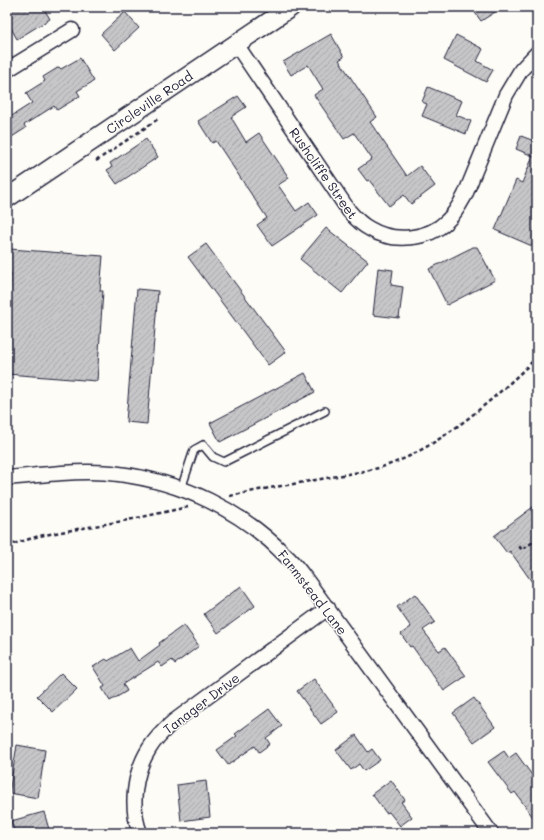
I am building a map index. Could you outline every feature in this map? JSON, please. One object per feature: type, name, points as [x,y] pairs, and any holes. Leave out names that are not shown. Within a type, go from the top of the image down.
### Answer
[{"type":"street","name":"Circleville Road","points":[[7,198],[291,7]]},
{"type":"street","points":[[7,70],[72,30]]},
{"type":"street","name":"Rushcliffe Street","points":[[236,44],[349,211],[359,222],[370,230],[386,236],[404,238],[419,236],[435,230],[447,221],[457,209],[465,195],[506,96],[521,70],[537,53]]},
{"type":"street","name":"Farmstead Lane","points":[[7,478],[90,472],[118,474],[148,479],[181,489],[212,501],[237,516],[266,537],[286,556],[328,608],[491,833]]},
{"type":"street","name":"Tanager Drive","points":[[140,833],[135,809],[135,789],[139,769],[148,750],[159,735],[184,713],[328,608]]},
{"type":"lane","points":[[181,489],[194,450],[203,445],[213,457],[224,462],[325,411]]},
{"type":"path","points":[[96,161],[158,119]]},
{"type":"path","points":[[227,497],[385,466],[409,456],[435,442],[463,422],[537,357]]},
{"type":"path","points":[[7,546],[39,536],[128,520],[191,506]]},
{"type":"path","points":[[519,546],[522,550],[536,541]]},
{"type":"building","points":[[16,7],[43,7],[50,19],[17,39],[7,21],[7,12]]},
{"type":"building","points":[[471,7],[503,7],[481,21]]},
{"type":"building","points":[[125,12],[139,28],[115,50],[101,34]]},
{"type":"building","points":[[331,34],[344,57],[339,60],[377,117],[370,122],[407,176],[420,166],[435,186],[411,204],[404,195],[389,206],[369,180],[367,181],[358,169],[372,159],[354,133],[344,139],[314,95],[323,89],[308,65],[291,75],[283,62]]},
{"type":"building","points":[[456,35],[483,49],[477,61],[493,70],[486,82],[444,60]]},
{"type":"building","points":[[80,58],[94,81],[77,91],[80,96],[57,110],[54,106],[24,125],[26,128],[7,140],[7,119],[32,103],[26,93],[45,81],[43,77],[59,67],[61,69]]},
{"type":"building","points":[[428,87],[462,101],[456,115],[471,121],[466,134],[422,116],[427,104],[422,102]]},
{"type":"building","points":[[238,96],[246,107],[231,117],[246,142],[259,133],[289,178],[278,185],[296,211],[309,202],[318,215],[272,246],[257,225],[267,218],[216,141],[212,143],[198,121]]},
{"type":"building","points":[[521,136],[537,142],[537,234],[532,246],[495,230],[516,180],[522,183],[533,156],[516,149]]},
{"type":"building","points":[[146,139],[158,157],[117,184],[107,170],[112,167],[110,163]]},
{"type":"building","points":[[326,228],[368,261],[342,293],[300,259]]},
{"type":"building","points":[[206,244],[286,352],[268,365],[188,257]]},
{"type":"building","points":[[473,247],[477,247],[495,280],[447,305],[429,269]]},
{"type":"building","points":[[10,249],[103,256],[100,291],[103,291],[97,381],[7,374],[7,325],[11,273],[8,273]]},
{"type":"building","points":[[378,268],[393,270],[391,285],[403,287],[399,318],[373,315]]},
{"type":"building","points":[[137,289],[158,291],[147,424],[126,422]]},
{"type":"building","points":[[305,373],[315,392],[220,442],[210,423]]},
{"type":"building","points":[[537,504],[537,589],[510,551],[507,553],[494,536]]},
{"type":"building","points":[[241,586],[255,606],[218,633],[204,614]]},
{"type":"building","points":[[415,594],[435,622],[423,630],[439,651],[445,647],[466,676],[444,691],[412,646],[410,647],[401,634],[411,627],[397,607]]},
{"type":"building","points":[[184,625],[199,646],[175,664],[172,660],[162,667],[158,662],[123,684],[127,691],[110,701],[102,688],[105,686],[93,667],[106,659],[108,661],[130,648],[138,661],[160,645],[159,643]]},
{"type":"building","points":[[61,673],[77,689],[53,712],[37,696]]},
{"type":"building","points":[[314,679],[338,712],[321,724],[297,691]]},
{"type":"building","points":[[474,698],[495,727],[474,742],[453,713]]},
{"type":"building","points":[[269,709],[282,726],[266,738],[270,744],[259,752],[255,746],[228,765],[217,750],[237,736],[235,734]]},
{"type":"building","points":[[356,735],[368,752],[372,749],[380,760],[364,771],[359,764],[351,770],[336,750]]},
{"type":"building","points":[[17,745],[45,750],[38,798],[9,793]]},
{"type":"building","points":[[504,751],[509,758],[516,753],[537,782],[537,823],[515,792],[512,794],[488,762]]},
{"type":"building","points":[[391,780],[405,800],[401,802],[412,817],[400,826],[389,812],[386,813],[372,794]]},
{"type":"building","points":[[206,781],[210,817],[181,821],[177,785]]},
{"type":"building","points":[[44,812],[50,833],[15,833],[11,821]]}]
